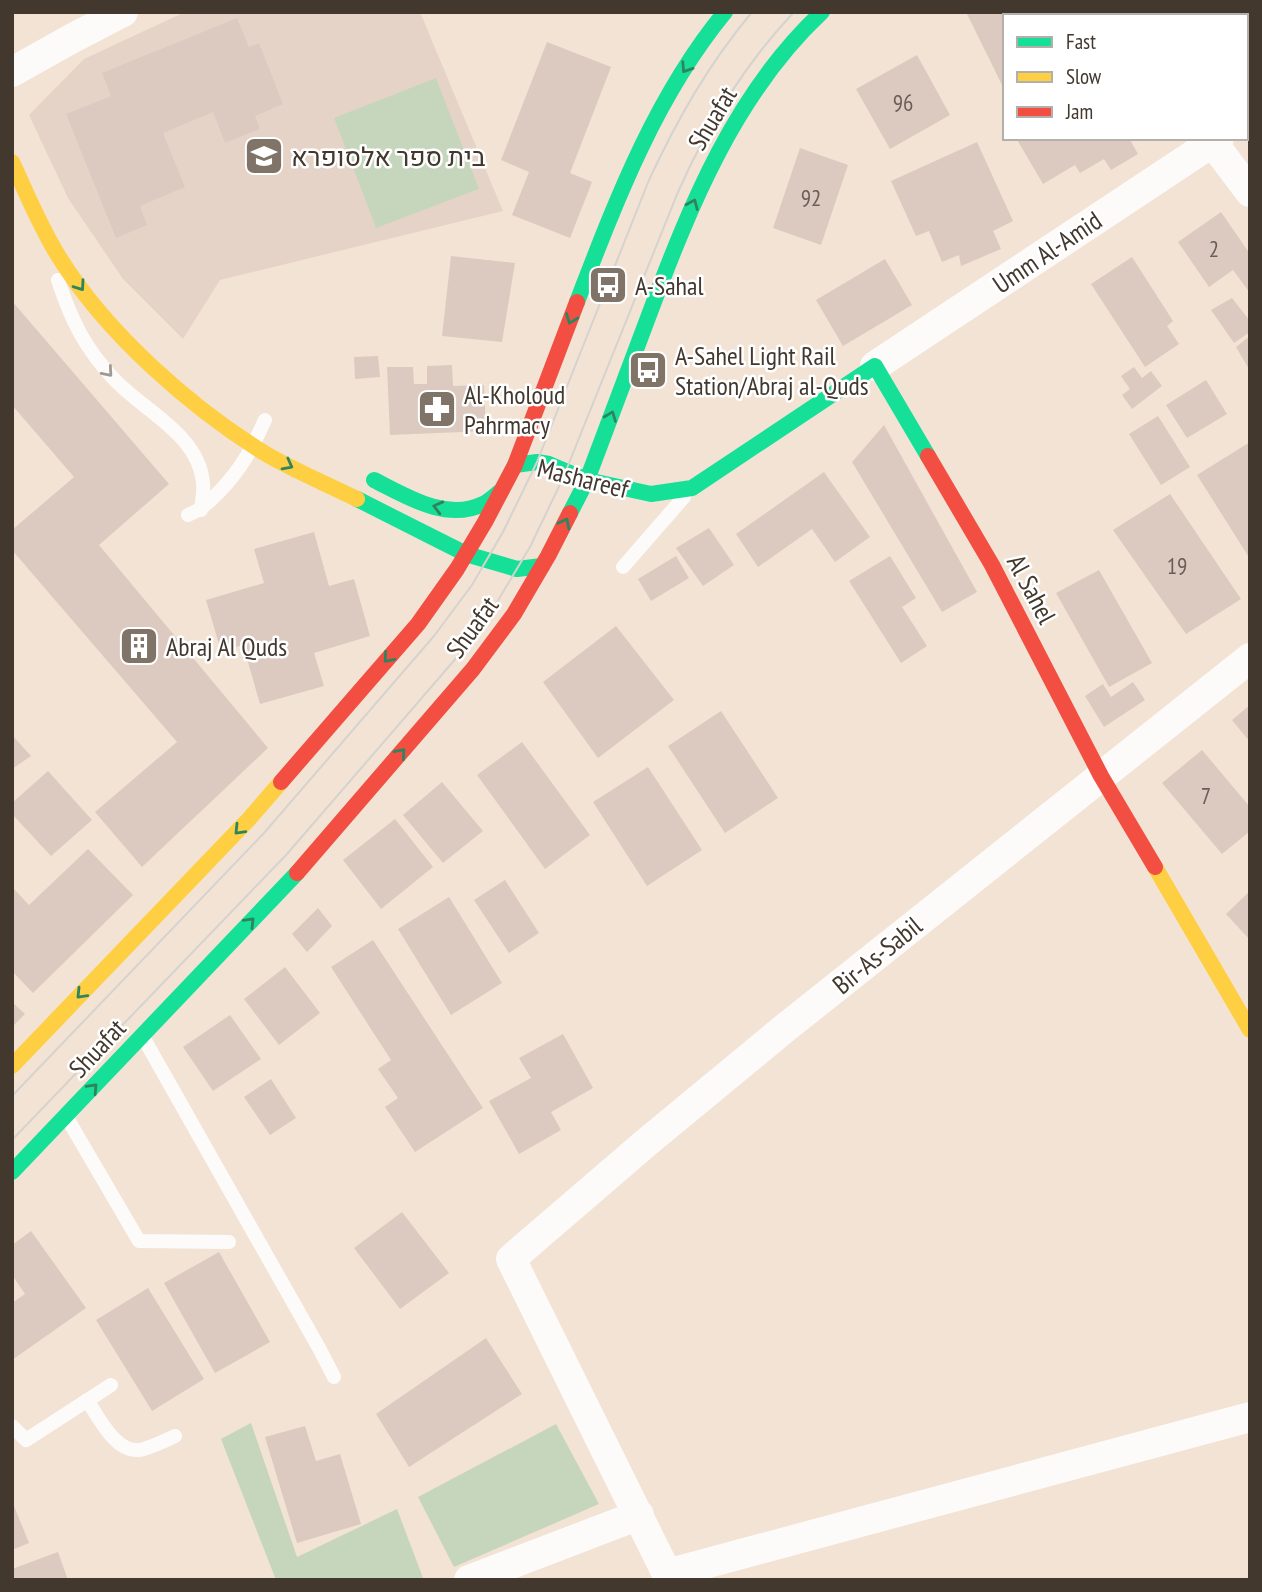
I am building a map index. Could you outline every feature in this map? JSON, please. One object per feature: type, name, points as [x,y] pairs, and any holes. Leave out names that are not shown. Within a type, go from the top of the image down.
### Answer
[{"type":"street","points":[[12,72],[123,12]]},
{"type":"street","name":"Shuafat","points":[[12,1066],[249,819],[418,624],[466,554],[515,465],[608,222],[639,150],[672,89],[725,12]]},
{"type":"street","name":"Shuafat","points":[[12,1172],[302,868],[474,668],[514,614],[587,480],[674,249],[703,182],[727,136],[768,72],[822,12]]},
{"type":"street","points":[[1216,140],[1250,192]]},
{"type":"street","name":"Umm Al-Amid","points":[[875,366],[1216,140]]},
{"type":"street","points":[[17,157],[33,172]]},
{"type":"street","points":[[17,157],[39,222],[88,297],[126,341],[176,388],[223,425],[268,455],[466,554],[517,569],[542,566]]},
{"type":"street","points":[[692,488],[875,366]]},
{"type":"street","name":"Al Sahel","points":[[875,366],[992,565],[1101,776],[1250,1030]]},
{"type":"street","points":[[260,418],[282,432]]},
{"type":"street","name":"Mashareef","points":[[515,465],[537,462],[549,464],[587,480],[651,494],[692,488]]},
{"type":"street","points":[[359,472],[416,501],[443,509],[471,508],[501,491]]},
{"type":"street","points":[[401,522],[420,544],[424,553]]},
{"type":"street","points":[[431,605],[432,582]]},
{"type":"street","name":"Bir-As-Sabil","points":[[639,1516],[511,1259],[775,1037],[1250,657]]},
{"type":"street","points":[[469,1580],[639,1516],[668,1577],[1250,1417]]},
{"type":"lane","points":[[39,222],[75,325],[90,351],[116,381],[184,441],[193,455],[204,486],[194,513],[235,475],[253,445],[260,418]]},
{"type":"lane","points":[[623,567],[692,488]]},
{"type":"lane","points":[[142,1035],[334,1377]]},
{"type":"lane","points":[[66,1117],[138,1241],[229,1242]]},
{"type":"lane","points":[[12,1426],[26,1440],[111,1385]]},
{"type":"lane","points":[[88,1400],[114,1440],[124,1447],[138,1451],[175,1436]]},
{"type":"shaded area","name":"בית ספר אלסופרא","points":[[185,12],[420,12],[503,211],[220,280],[183,339],[123,279],[68,198],[29,115],[84,59]]},
{"type":"green space","points":[[436,78],[479,189],[376,228],[334,118]]},
{"type":"green space","points":[[251,1423],[297,1557],[397,1509],[423,1578],[276,1580],[221,1439]]},
{"type":"green space","points":[[556,1424],[599,1504],[454,1567],[418,1497]]},
{"type":"building","points":[[1068,12],[1068,14],[1003,14],[1003,87],[967,14]]},
{"type":"building","points":[[237,18],[249,47],[259,43],[283,104],[255,116],[260,129],[225,143],[213,112],[163,133],[185,187],[140,206],[147,225],[116,238],[66,114],[111,96],[102,73]]},
{"type":"building","points":[[547,42],[611,67],[570,173],[592,182],[570,238],[512,215],[529,172],[501,160]]},
{"type":"building","points":[[917,55],[950,115],[890,149],[856,89]]},
{"type":"building","points":[[1017,140],[1130,140],[1138,154],[1111,170],[1104,159],[1080,173],[1075,165],[1043,184]]},
{"type":"building","points":[[977,142],[1013,221],[993,231],[1001,249],[961,266],[959,255],[942,262],[929,231],[916,236],[891,181]]},
{"type":"building","points":[[800,148],[848,165],[821,245],[773,228]]},
{"type":"building","points":[[1221,212],[1250,254],[1250,293],[1233,270],[1209,287],[1178,242]]},
{"type":"building","points":[[451,256],[515,263],[502,342],[442,336]]},
{"type":"building","points":[[1132,257],[1173,321],[1167,326],[1179,344],[1145,367],[1091,284]]},
{"type":"building","points":[[885,259],[912,305],[843,346],[816,300]]},
{"type":"building","points":[[1232,298],[1250,321],[1250,332],[1234,343],[1211,310]]},
{"type":"building","name":"Abraj Al Quds","points":[[12,301],[169,484],[99,545],[268,748],[142,867],[95,812],[177,742],[12,550],[12,530],[74,477],[12,405]]},
{"type":"building","points":[[1250,336],[1250,371],[1236,347]]},
{"type":"building","points":[[378,356],[380,377],[355,379],[354,357]]},
{"type":"building","name":"Al-Kholoud Pahrmacy","points":[[452,365],[453,386],[484,385],[486,431],[390,435],[387,367],[413,367],[414,384],[427,384],[427,366]]},
{"type":"building","points":[[1134,367],[1142,378],[1151,371],[1162,386],[1132,409],[1122,395],[1130,389],[1121,376]]},
{"type":"building","points":[[1206,380],[1227,414],[1187,438],[1166,405]]},
{"type":"building","points":[[1158,416],[1190,467],[1161,485],[1129,434]]},
{"type":"building","points":[[884,425],[977,592],[942,612],[852,462]]},
{"type":"building","points":[[1250,442],[1250,559],[1197,475]]},
{"type":"building","points":[[824,472],[870,537],[835,562],[812,529],[758,567],[736,534]]},
{"type":"building","points":[[1170,494],[1241,599],[1186,634],[1113,530]]},
{"type":"building","points":[[709,528],[734,565],[703,586],[676,548]]},
{"type":"building","points":[[314,532],[329,586],[354,579],[370,636],[314,653],[324,686],[260,704],[243,645],[221,651],[206,600],[264,583],[254,549]]},
{"type":"building","points":[[676,556],[689,578],[651,601],[638,579]]},
{"type":"building","points":[[890,556],[916,598],[902,607],[927,646],[901,663],[849,581]]},
{"type":"building","points":[[1099,570],[1152,663],[1109,687],[1056,593]]},
{"type":"building","points":[[616,626],[674,700],[598,758],[543,682]]},
{"type":"building","points":[[1133,682],[1145,700],[1104,727],[1085,696],[1103,684],[1111,697]]},
{"type":"building","points":[[1250,705],[1250,742],[1232,720]]},
{"type":"building","points":[[721,711],[778,798],[725,833],[668,746]]},
{"type":"building","points":[[12,735],[31,756],[12,769]]},
{"type":"building","points":[[522,742],[590,835],[545,869],[477,775]]},
{"type":"building","points":[[1202,750],[1250,807],[1250,831],[1222,854],[1162,783]]},
{"type":"building","points":[[648,767],[702,850],[647,886],[593,802]]},
{"type":"building","points":[[48,771],[92,820],[51,856],[12,814],[12,803]]},
{"type":"building","points":[[442,782],[483,831],[443,863],[403,815]]},
{"type":"building","points":[[395,819],[433,867],[381,909],[343,860]]},
{"type":"building","points":[[88,849],[133,895],[33,993],[12,971],[12,890],[29,905]]},
{"type":"building","points":[[505,880],[539,933],[509,953],[474,900]]},
{"type":"building","points":[[1250,891],[1250,940],[1226,914]]},
{"type":"building","points":[[449,897],[502,983],[451,1015],[398,929]]},
{"type":"building","points":[[318,908],[332,926],[307,952],[292,934]]},
{"type":"building","points":[[373,940],[483,1108],[415,1152],[385,1107],[398,1098],[378,1069],[391,1060],[331,967]]},
{"type":"building","points":[[285,967],[320,1013],[279,1045],[244,999]]},
{"type":"building","points":[[12,1002],[25,1014],[12,1027]]},
{"type":"building","points":[[230,1015],[261,1059],[213,1091],[183,1047]]},
{"type":"building","points":[[563,1034],[593,1088],[551,1112],[561,1130],[519,1154],[489,1101],[531,1078],[519,1058]]},
{"type":"building","points":[[271,1079],[296,1118],[270,1135],[244,1097]]},
{"type":"building","points":[[402,1212],[449,1273],[400,1309],[354,1248]]},
{"type":"building","points":[[31,1231],[86,1308],[12,1360],[12,1303],[25,1294],[12,1275],[12,1245]]},
{"type":"building","points":[[219,1252],[270,1342],[215,1373],[164,1283]]},
{"type":"building","points":[[148,1288],[204,1379],[152,1411],[96,1320]]},
{"type":"building","points":[[486,1338],[522,1394],[409,1467],[376,1414]]},
{"type":"building","points":[[305,1426],[316,1461],[340,1454],[361,1524],[297,1543],[265,1437]]},
{"type":"building","points":[[12,1501],[29,1543],[12,1550]]},
{"type":"building","points":[[58,1552],[68,1580],[12,1580],[12,1569]]},
{"type":"tram line","points":[[12,1096],[264,833],[434,636],[472,585],[503,532],[537,462],[660,157],[708,72],[752,12]]},
{"type":"tram line","points":[[12,1140],[287,854],[458,656],[497,602],[530,547],[563,478],[690,167],[728,97],[759,53],[794,12]]},
{"type":"traffic: fast","points":[[577,302],[639,151],[678,79],[725,12]]},
{"type":"traffic: fast","points":[[570,513],[587,480],[681,233],[718,153],[764,78],[791,44],[822,12]]},
{"type":"traffic: fast","points":[[515,465],[537,462],[549,464],[587,480],[651,494],[692,488],[875,366],[928,456]]},
{"type":"traffic: fast","points":[[374,480],[441,509],[469,509],[483,504],[501,491]]},
{"type":"traffic: fast","points":[[357,499],[466,554],[517,569],[542,566]]},
{"type":"traffic: fast","points":[[12,1172],[297,873]]},
{"type":"traffic: slow","points":[[12,162],[59,257],[78,285],[125,341],[180,391],[238,435],[266,454],[357,499]]},
{"type":"traffic: slow","points":[[12,1066],[249,819],[281,782]]},
{"type":"traffic: slow","points":[[1155,867],[1250,1030]]},
{"type":"traffic: jam","points":[[281,782],[418,624],[457,569],[515,465],[577,302]]},
{"type":"traffic: jam","points":[[928,456],[992,565],[1101,776],[1155,867]]},
{"type":"traffic: jam","points":[[297,873],[473,669],[514,614],[570,513]]},
{"type":"place","name":"בית ספר אלסופרא","points":[[264,156]]},
{"type":"place","name":"A-Sahal","points":[[608,285]]},
{"type":"place","name":"A-Sahel Light Rail Station/Abraj al-Quds","points":[[648,370]]},
{"type":"place","name":"Al-Kholoud Pahrmacy","points":[[437,409]]},
{"type":"place","name":"Abraj Al Quds","points":[[139,646]]}]
